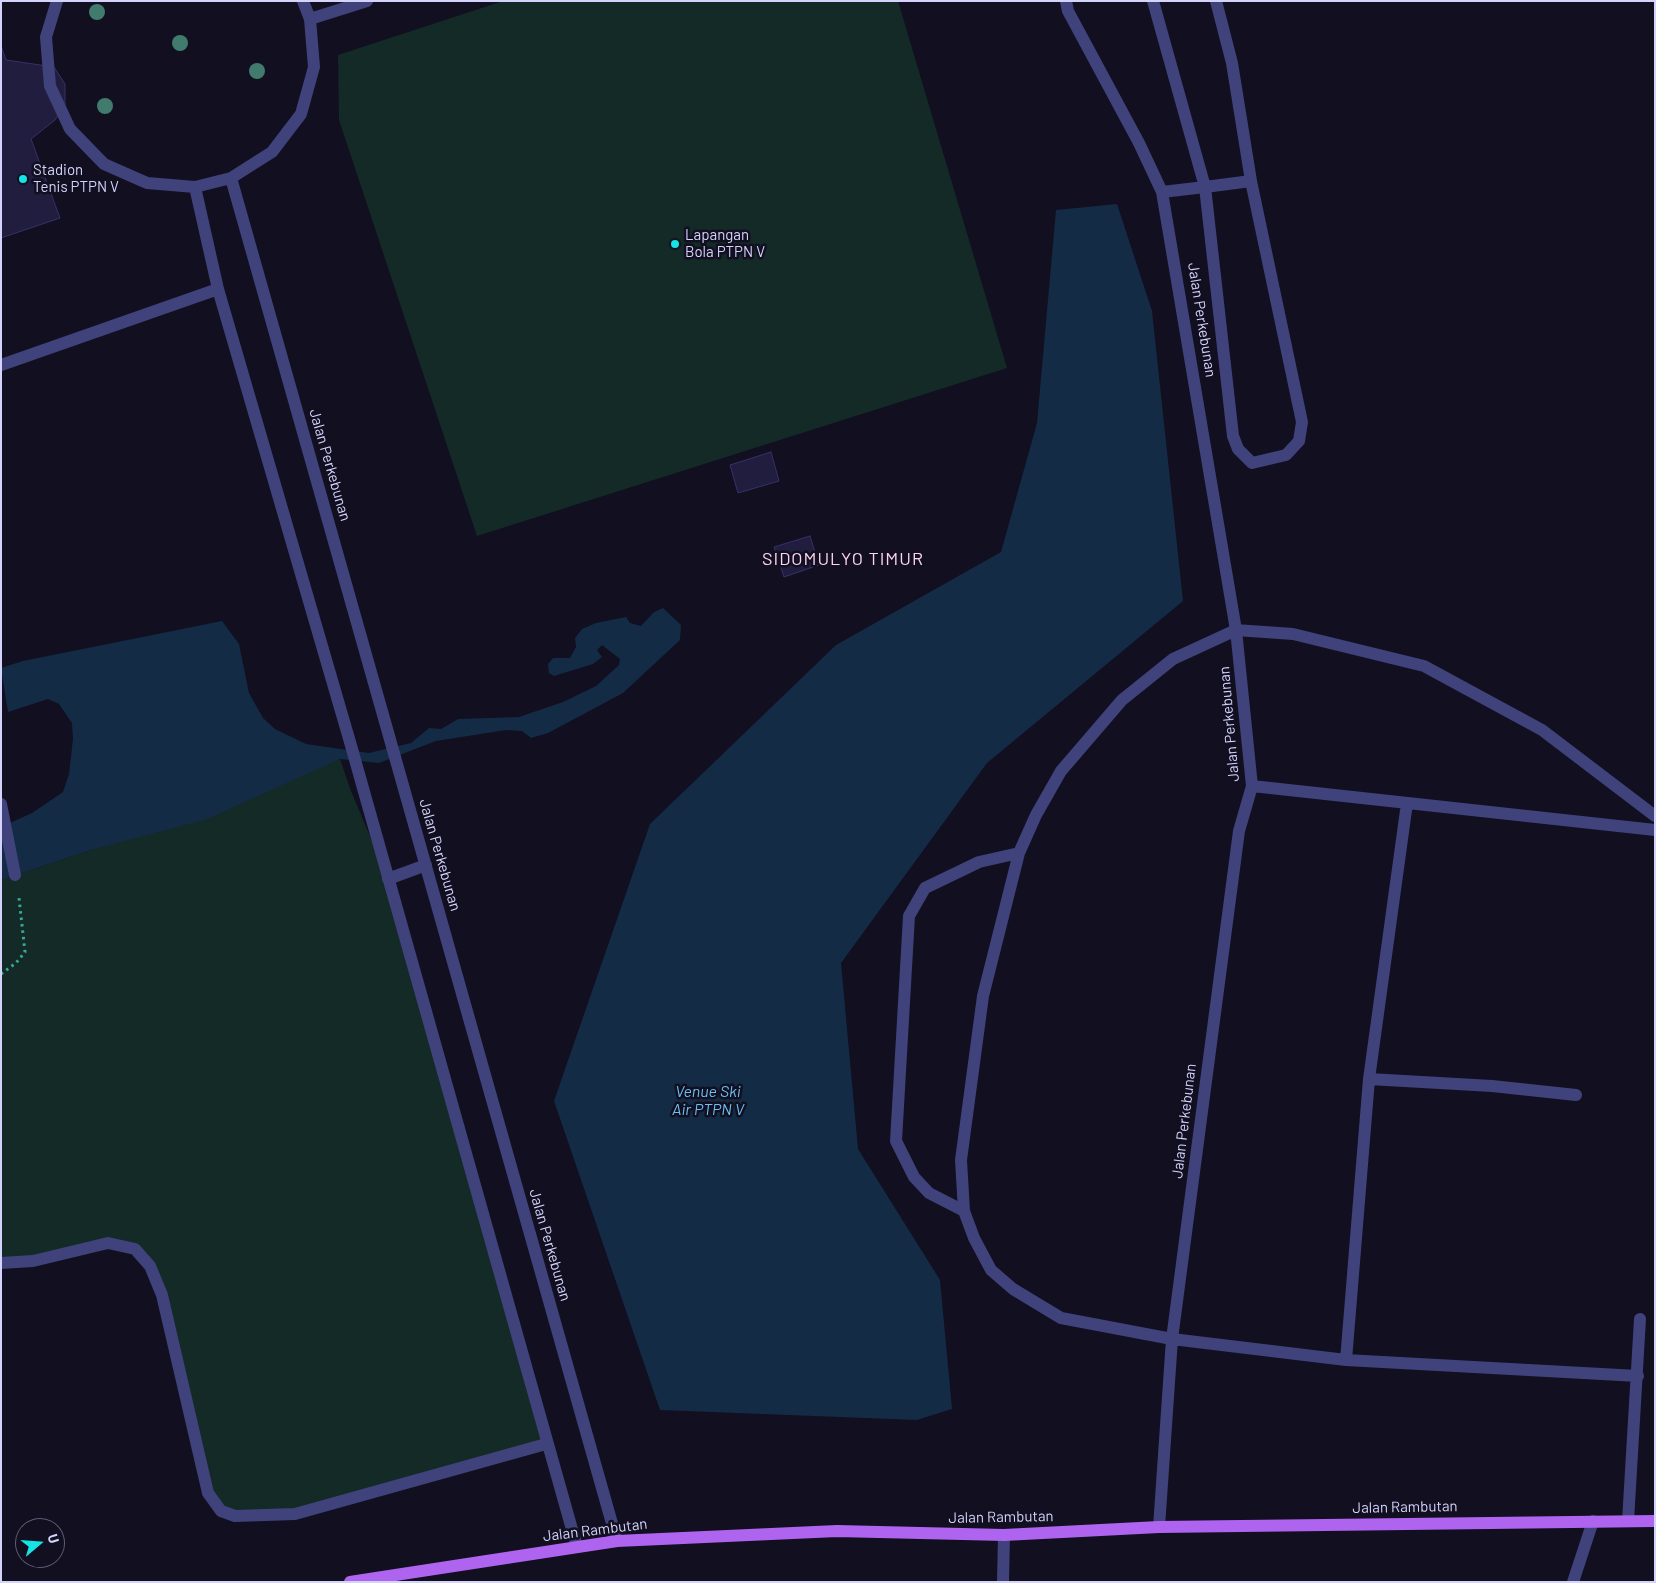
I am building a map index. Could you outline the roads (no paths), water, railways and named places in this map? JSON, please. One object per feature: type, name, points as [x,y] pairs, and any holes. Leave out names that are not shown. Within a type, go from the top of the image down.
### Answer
[{"type":"main road","name":"Jalan Rambutan","points":[[350,1582],[617,1542],[837,1531],[1004,1535],[1159,1527],[1655,1521]]},
{"type":"street","points":[[57,1],[46,37],[50,86],[70,129],[104,164],[112,168],[147,184],[195,187],[231,178],[272,152],[301,114],[314,68],[310,19],[303,1]]},
{"type":"street","points":[[310,19],[367,1]]},
{"type":"street","name":"Jalan Perkebunan","points":[[1066,1],[1068,11],[1140,143],[1162,192],[1236,630],[1252,786],[1239,830],[1172,1339],[1159,1527]]},
{"type":"street","points":[[1153,1],[1205,186],[1234,436],[1238,449],[1252,463],[1286,455],[1299,442],[1302,422],[1252,181],[1232,63],[1216,1]]},
{"type":"street","name":"Jalan Perkebunan","points":[[231,178],[617,1542]]},
{"type":"street","points":[[1162,192],[1252,181]]},
{"type":"street","points":[[195,187],[218,289],[363,787],[546,1444],[577,1548]]},
{"type":"street","points":[[1,365],[218,289]]},
{"type":"street","points":[[1638,1376],[1346,1360],[1172,1339],[1061,1318],[1013,1289],[991,1270],[974,1238],[964,1211],[961,1160],[983,996],[1020,853],[1036,816],[1062,771],[1122,700],[1174,660],[1236,630],[1293,634],[1424,666],[1542,730],[1655,816]]},
{"type":"street","points":[[1252,786],[1655,830]]},
{"type":"street","points":[[1346,1360],[1369,1080],[1408,803]]},
{"type":"street","points":[[1,804],[15,875]]},
{"type":"street","points":[[964,1211],[929,1193],[914,1177],[896,1141],[909,916],[925,888],[979,862],[1020,853]]},
{"type":"street","points":[[388,879],[426,865]]},
{"type":"street","points":[[1369,1080],[1492,1086],[1576,1094]]},
{"type":"street","points":[[1,1263],[33,1261],[108,1243],[135,1249],[150,1266],[162,1295],[208,1493],[221,1511],[235,1516],[296,1514],[546,1444]]},
{"type":"street","points":[[1628,1521],[1640,1319]]},
{"type":"street","points":[[1573,1582],[1593,1521]]},
{"type":"street","points":[[1004,1535],[1004,1582]]},
{"type":"water","name":"Venue Ski Air PTPN V","points":[[1117,204],[1152,311],[1183,601],[987,763],[841,963],[858,1149],[940,1280],[952,1409],[917,1420],[660,1410],[554,1101],[650,824],[836,645],[1001,552],[1037,423],[1056,210]]},
{"type":"water","points":[[663,608],[681,625],[680,640],[623,693],[548,733],[531,738],[522,731],[506,730],[436,741],[379,763],[340,759],[207,819],[91,850],[1,880],[1,827],[32,813],[63,792],[69,774],[73,739],[72,723],[59,704],[48,699],[8,712],[1,668],[23,661],[222,621],[239,644],[249,693],[263,718],[275,729],[306,744],[369,753],[411,743],[429,728],[441,729],[458,719],[519,717],[563,702],[596,686],[619,665],[620,659],[602,645],[597,650],[602,657],[593,664],[554,676],[549,673],[548,664],[553,658],[570,658],[576,647],[575,638],[582,629],[596,623],[626,617],[630,623],[641,626],[654,612]]},
{"type":"place","name":"Stadion Tenis PTPN V","points":[[23,179]]},
{"type":"place","name":"Lapangan Bola PTPN V","points":[[675,244]]},
{"type":"district","name":"SIDOMULYO TIMUR","points":[[843,559]]}]
